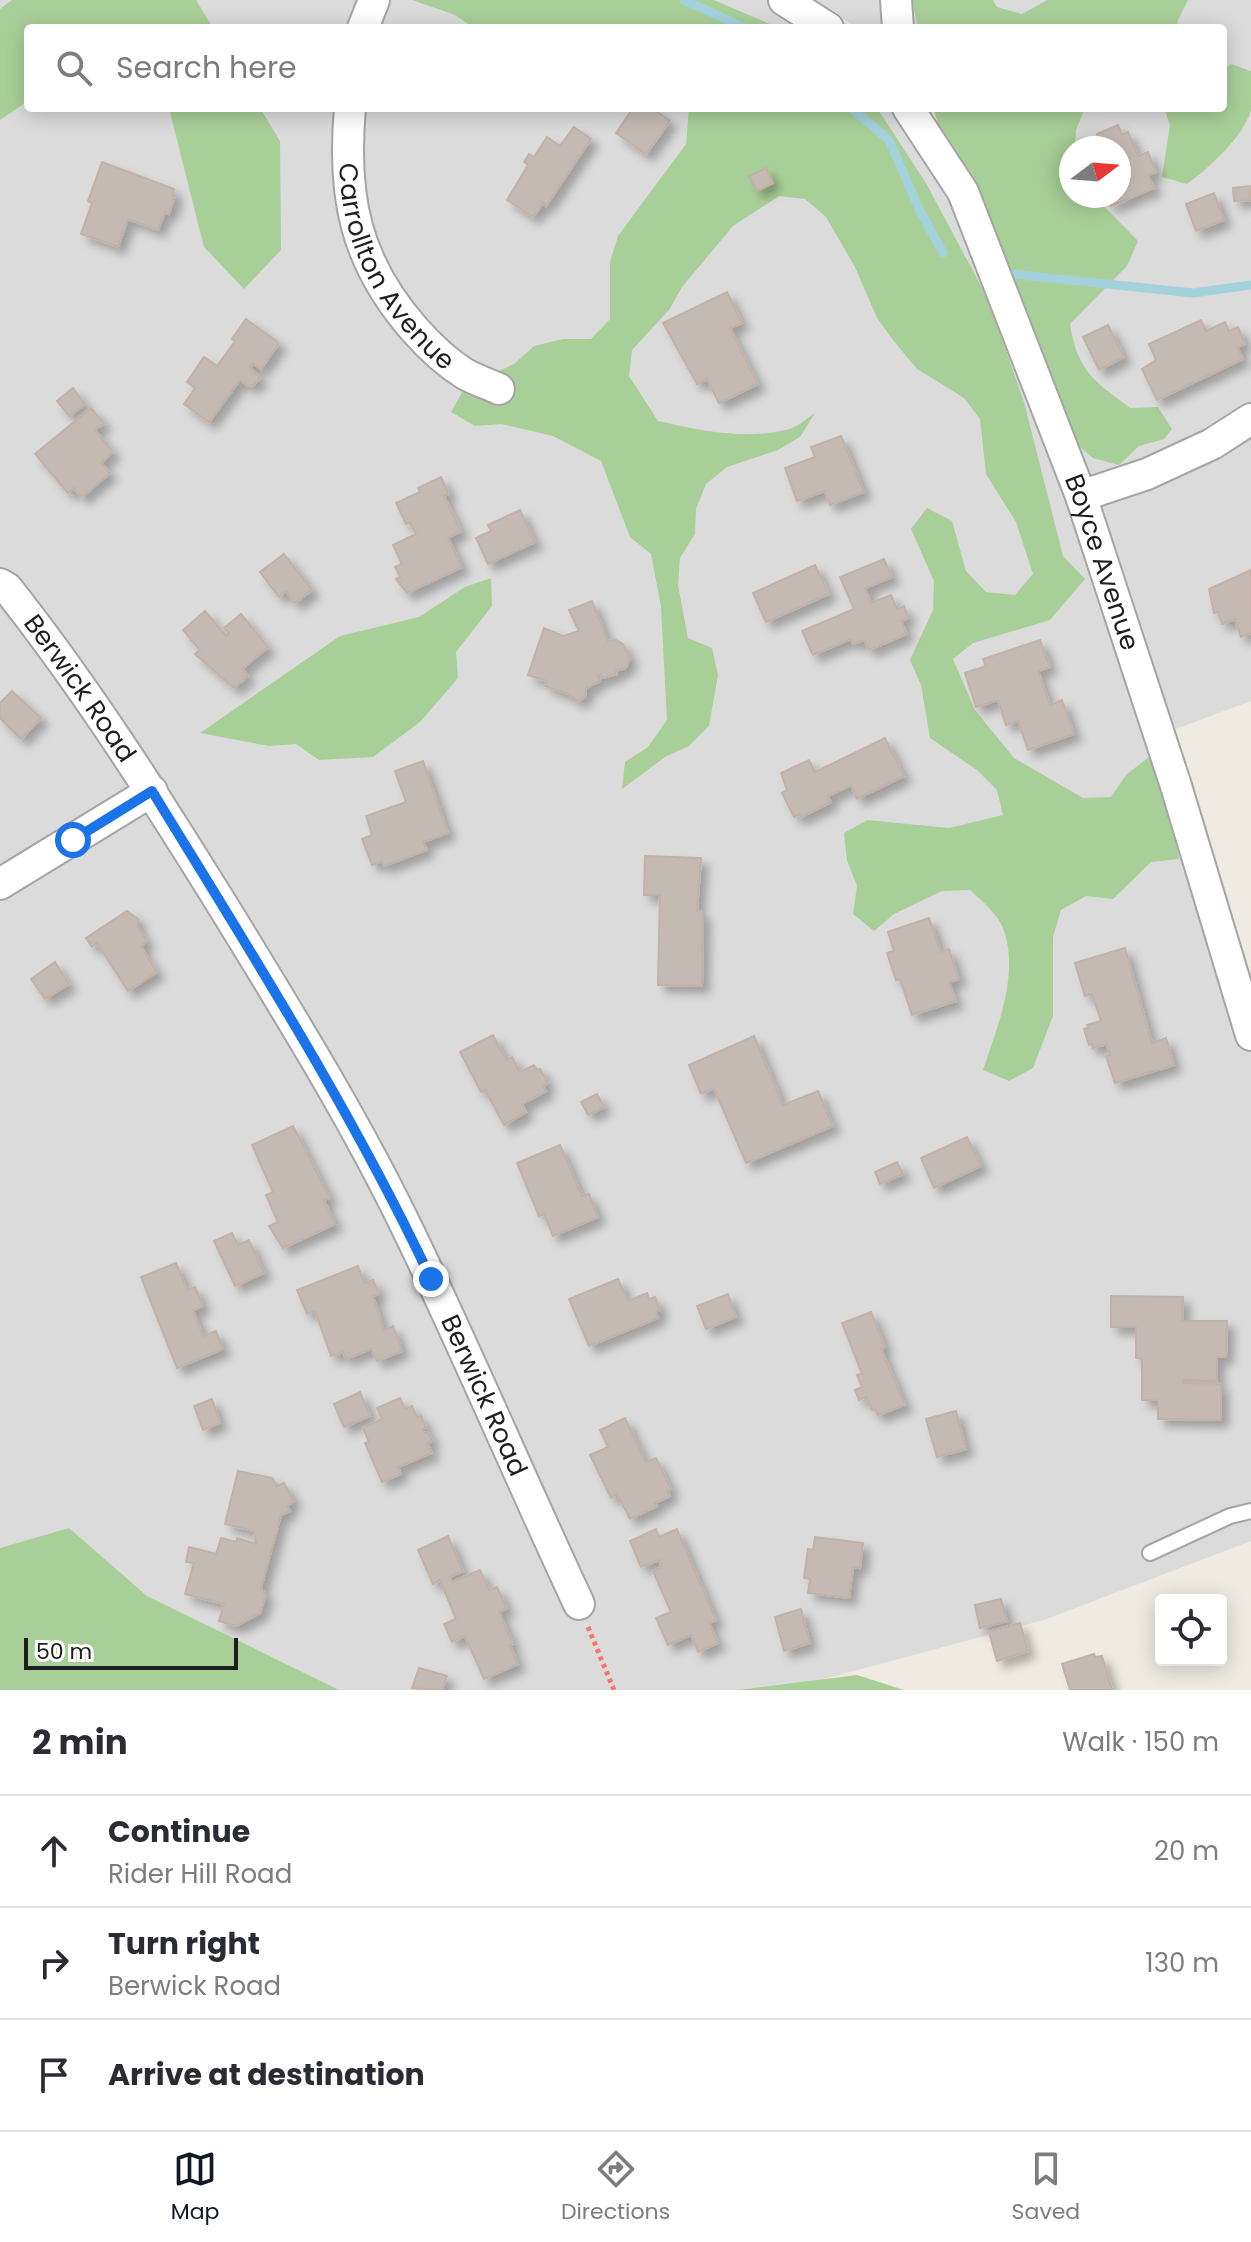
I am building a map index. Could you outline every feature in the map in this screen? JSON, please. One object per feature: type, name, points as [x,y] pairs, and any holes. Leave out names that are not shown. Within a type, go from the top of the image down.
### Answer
[{"type":"street","points":[[365,24],[374,0]]},
{"type":"street","points":[[784,0],[822,24]]},
{"type":"street","points":[[896,0],[898,24]]},
{"type":"street","name":"Carrollton Avenue","points":[[350,112],[346,153],[352,210],[374,271],[393,303],[435,352],[466,374],[499,389]]},
{"type":"street","name":"Boyce Avenue","points":[[911,112],[963,192],[1081,496],[1176,786],[1251,1035]]},
{"type":"street","points":[[1081,496],[1147,474],[1212,444],[1251,419]]},
{"type":"street","name":"Berwick Road","points":[[0,584],[7,588],[52,645],[152,791],[357,1132],[405,1222],[579,1604]]},
{"type":"street","points":[[0,884],[152,791]]},
{"type":"lane","points":[[1150,1553],[1230,1516],[1251,1511]]},
{"type":"path","points":[[579,1604],[614,1690]]},
{"type":"shaded area","points":[[0,0],[784,0],[819,24],[24,24],[24,112],[906,112],[977,243],[1251,1026],[1251,1541],[1044,1620],[783,1690],[0,1690]]},
{"type":"shaded area","points":[[814,0],[1251,0],[1251,701],[1173,730],[942,120],[935,112],[1227,112],[1227,24],[851,24]]},
{"type":"green space","points":[[12,0],[196,0],[211,24],[24,24],[24,104],[0,120],[0,9]]},
{"type":"green space","points":[[412,0],[714,0],[770,24],[468,24],[455,15]]},
{"type":"green space","points":[[912,0],[993,0],[997,7],[1022,14],[1047,0],[1188,0],[1178,24],[917,24]]},
{"type":"green space","points":[[1231,64],[1251,71],[1251,110],[1247,120],[1215,161],[1187,184],[1162,177],[1170,125],[1165,112],[1227,112],[1227,66]]},
{"type":"green space","points":[[170,112],[262,112],[280,141],[281,250],[244,289],[204,247]]},
{"type":"green space","points":[[689,112],[880,112],[926,183],[989,301],[1024,402],[1063,556],[1085,579],[1050,620],[973,643],[953,659],[975,710],[1014,758],[1083,798],[1111,797],[1126,775],[1149,757],[1169,808],[1179,859],[1151,862],[1113,899],[1086,896],[1061,910],[1053,937],[1053,1016],[1033,1068],[1009,1081],[983,1070],[1000,1020],[1009,968],[1005,934],[999,921],[970,890],[942,891],[894,914],[874,931],[853,914],[857,886],[847,860],[844,833],[867,820],[949,828],[1003,815],[997,790],[977,770],[930,738],[921,685],[910,660],[933,610],[934,581],[911,529],[927,508],[952,521],[966,571],[986,592],[1015,595],[1033,574],[1016,522],[986,474],[980,419],[964,398],[917,369],[893,340],[877,318],[855,267],[826,217],[805,199],[779,196],[733,226],[682,287],[669,310],[632,350],[629,376],[658,421],[723,433],[756,434],[792,428],[815,413],[800,437],[778,450],[727,467],[706,484],[696,509],[695,534],[680,558],[678,585],[688,638],[712,648],[718,675],[709,726],[689,746],[665,757],[622,789],[625,762],[648,747],[667,720],[661,607],[651,554],[630,537],[601,461],[553,436],[501,424],[475,426],[451,412],[465,387],[514,364],[534,346],[563,339],[591,339],[610,319],[610,262],[618,236],[686,144]]},
{"type":"green space","points":[[934,112],[1083,112],[1076,136],[1059,136],[1059,208],[1106,208],[1138,241],[1127,266],[1070,324],[1073,340],[1089,374],[1106,390],[1130,408],[1158,407],[1172,429],[1164,439],[1139,446],[1119,465],[1093,458],[1073,441],[1011,295],[1000,242],[975,194],[946,149]]},
{"type":"green space","points":[[491,578],[492,606],[456,652],[458,678],[420,722],[373,757],[319,760],[296,744],[269,746],[200,733],[340,636],[419,617],[465,587]]},
{"type":"green space","points":[[69,1528],[147,1596],[339,1690],[0,1690],[0,1548]]},
{"type":"green space","points":[[857,1675],[904,1690],[739,1690]]},
{"type":"building","points":[[630,112],[658,112],[670,121],[646,154],[616,133]]},
{"type":"building","points":[[1118,125],[1122,135],[1128,132],[1130,136],[1098,136]]},
{"type":"building","points":[[574,127],[591,139],[546,206],[543,203],[533,217],[507,200],[528,165],[524,162],[529,154],[534,157],[547,137],[560,146]]},
{"type":"building","points":[[1131,139],[1138,156],[1148,152],[1156,172],[1148,175],[1154,188],[1131,198]]},
{"type":"building","points":[[102,162],[174,189],[169,214],[165,212],[158,230],[128,219],[118,247],[81,234],[92,203],[88,201]]},
{"type":"building","points":[[766,168],[773,183],[757,191],[749,176]]},
{"type":"building","points":[[1251,186],[1251,200],[1234,201],[1233,188]]},
{"type":"building","points":[[1214,193],[1224,220],[1196,231],[1186,204]]},
{"type":"building","points":[[727,292],[742,323],[730,328],[758,384],[719,403],[707,379],[697,384],[663,323]]},
{"type":"building","points":[[246,319],[279,343],[261,369],[253,364],[250,367],[260,378],[254,385],[248,386],[240,380],[209,422],[184,404],[195,388],[187,382],[204,357],[217,366]]},
{"type":"building","points":[[1201,320],[1206,331],[1225,322],[1229,331],[1238,327],[1245,344],[1237,347],[1243,359],[1157,400],[1142,369],[1156,360],[1149,344]]},
{"type":"building","points":[[1108,325],[1124,357],[1099,370],[1083,337]]},
{"type":"building","points":[[73,388],[85,404],[69,416],[57,401]]},
{"type":"building","points":[[91,408],[104,423],[95,430],[113,452],[101,463],[110,473],[82,497],[74,488],[68,493],[35,454]]},
{"type":"building","points":[[841,436],[864,492],[830,505],[825,491],[797,501],[785,468],[815,457],[811,447]]},
{"type":"building","points":[[441,477],[449,494],[444,496],[461,531],[448,538],[462,567],[407,593],[396,579],[400,577],[395,567],[402,564],[393,545],[416,534],[410,522],[406,524],[396,503],[420,492],[418,488]]},
{"type":"building","points":[[520,510],[535,542],[488,564],[476,538],[491,531],[488,525]]},
{"type":"building","points":[[284,554],[312,590],[295,603],[286,591],[279,597],[260,572]]},
{"type":"building","points":[[884,559],[892,577],[865,588],[871,603],[891,595],[897,609],[904,606],[908,618],[901,621],[907,634],[869,650],[864,640],[853,644],[851,639],[813,655],[802,631],[854,609],[840,577]]},
{"type":"building","points":[[815,565],[829,594],[766,622],[753,593]]},
{"type":"building","points":[[1251,570],[1251,633],[1241,637],[1235,619],[1222,624],[1218,612],[1214,613],[1209,589]]},
{"type":"building","points":[[592,601],[608,641],[616,640],[623,644],[630,658],[626,668],[616,671],[617,674],[602,678],[601,674],[598,675],[600,681],[586,688],[585,697],[577,701],[568,694],[545,686],[547,681],[528,675],[544,628],[563,636],[579,631],[569,610]]},
{"type":"building","points":[[205,611],[226,636],[229,633],[224,628],[241,614],[268,647],[242,669],[248,676],[234,688],[195,654],[200,650],[183,630]]},
{"type":"building","points":[[1040,640],[1050,667],[1038,671],[1050,705],[1062,700],[1074,734],[1028,750],[1018,721],[1006,725],[998,700],[976,707],[965,673],[986,666],[983,659]]},
{"type":"building","points":[[12,691],[41,718],[21,739],[0,718],[0,703]]},
{"type":"building","points":[[885,738],[904,776],[857,799],[851,785],[828,796],[831,802],[801,817],[800,814],[794,817],[782,793],[787,790],[781,773],[809,760],[815,772]]},
{"type":"building","points":[[423,761],[448,833],[423,842],[427,850],[384,866],[382,861],[372,865],[362,839],[372,835],[366,816],[406,802],[395,771]]},
{"type":"building","points":[[645,856],[701,858],[697,911],[703,912],[702,986],[658,985],[660,895],[644,895]]},
{"type":"building","points":[[127,911],[138,919],[138,927],[147,941],[141,946],[157,972],[128,991],[97,943],[92,947],[86,938]]},
{"type":"building","points":[[929,918],[941,952],[949,949],[959,979],[949,982],[956,1001],[912,1015],[887,953],[894,951],[888,932]]},
{"type":"building","points":[[1125,948],[1152,1043],[1166,1038],[1174,1065],[1115,1083],[1106,1056],[1110,1055],[1107,1044],[1093,1048],[1092,1044],[1089,1045],[1084,1029],[1101,1021],[1092,994],[1085,996],[1075,963]]},
{"type":"building","points":[[55,962],[69,984],[45,999],[31,979]]},
{"type":"building","points":[[493,1035],[506,1060],[512,1057],[520,1072],[534,1065],[548,1083],[543,1086],[546,1091],[522,1104],[526,1112],[504,1125],[485,1090],[481,1092],[460,1052]]},
{"type":"building","points":[[754,1036],[783,1105],[818,1091],[833,1126],[746,1163],[714,1088],[701,1094],[689,1065]]},
{"type":"building","points":[[597,1094],[604,1107],[588,1115],[581,1102]]},
{"type":"building","points":[[293,1126],[330,1198],[324,1200],[335,1224],[283,1248],[269,1226],[278,1222],[266,1195],[273,1192],[252,1145]]},
{"type":"building","points":[[967,1137],[981,1166],[934,1188],[921,1158]]},
{"type":"building","points":[[560,1145],[582,1196],[589,1194],[598,1217],[553,1236],[544,1214],[539,1216],[517,1163]]},
{"type":"building","points":[[897,1162],[903,1174],[880,1184],[875,1172]]},
{"type":"building","points":[[232,1233],[238,1245],[249,1240],[264,1273],[235,1286],[214,1241]]},
{"type":"building","points":[[176,1263],[187,1290],[195,1287],[203,1306],[193,1310],[203,1336],[216,1331],[223,1349],[177,1368],[141,1277]]},
{"type":"building","points":[[358,1266],[364,1283],[373,1280],[379,1294],[373,1296],[384,1330],[393,1326],[402,1351],[377,1361],[371,1349],[346,1359],[343,1352],[331,1356],[315,1311],[307,1314],[297,1290]]},
{"type":"building","points":[[618,1279],[628,1301],[647,1293],[649,1299],[655,1297],[660,1310],[656,1312],[658,1318],[589,1346],[569,1299]]},
{"type":"building","points":[[728,1294],[736,1317],[706,1329],[697,1306]]},
{"type":"building","points":[[1111,1296],[1183,1297],[1182,1321],[1227,1321],[1226,1357],[1217,1357],[1217,1381],[1183,1380],[1183,1383],[1221,1384],[1221,1420],[1158,1419],[1158,1400],[1142,1400],[1142,1359],[1136,1358],[1136,1327],[1111,1327]]},
{"type":"building","points":[[871,1312],[885,1347],[881,1349],[905,1405],[878,1415],[866,1397],[859,1400],[855,1390],[862,1387],[857,1375],[862,1374],[842,1323]]},
{"type":"building","points":[[360,1392],[370,1416],[344,1427],[334,1404]]},
{"type":"building","points":[[400,1398],[405,1409],[412,1406],[417,1417],[421,1416],[426,1428],[423,1429],[432,1441],[427,1443],[432,1453],[398,1467],[401,1474],[382,1482],[365,1443],[369,1442],[363,1428],[382,1419],[377,1408]]},
{"type":"building","points":[[212,1399],[220,1423],[203,1430],[194,1406]]},
{"type":"building","points":[[956,1411],[966,1449],[937,1457],[926,1419]]},
{"type":"building","points":[[625,1418],[646,1462],[656,1458],[671,1489],[667,1491],[670,1496],[655,1503],[657,1506],[630,1519],[617,1494],[611,1498],[590,1455],[608,1447],[600,1430]]},
{"type":"building","points":[[238,1471],[272,1478],[277,1486],[284,1483],[294,1501],[287,1506],[290,1511],[281,1515],[261,1588],[266,1595],[260,1613],[236,1626],[219,1621],[224,1604],[185,1594],[194,1563],[186,1562],[189,1547],[216,1554],[221,1538],[236,1542],[237,1538],[256,1544],[254,1531],[225,1524]]},
{"type":"building","points":[[656,1529],[659,1537],[677,1529],[716,1620],[709,1623],[718,1643],[698,1652],[691,1635],[668,1645],[656,1618],[671,1612],[653,1571],[662,1567],[659,1560],[641,1567],[630,1541]]},
{"type":"building","points":[[448,1536],[463,1571],[449,1577],[452,1582],[480,1570],[489,1590],[497,1587],[507,1608],[499,1612],[518,1664],[484,1679],[465,1636],[452,1642],[444,1624],[456,1619],[440,1580],[433,1584],[418,1550]]},
{"type":"building","points":[[815,1537],[863,1543],[860,1568],[853,1567],[849,1598],[808,1593],[810,1579],[804,1578],[808,1549],[813,1550]]},
{"type":"building","points":[[1001,1599],[1007,1621],[980,1628],[975,1605]]},
{"type":"building","points":[[801,1609],[810,1643],[784,1651],[775,1617]]},
{"type":"building","points":[[1020,1623],[1028,1651],[997,1661],[989,1632]]},
{"type":"building","points":[[1094,1654],[1095,1657],[1102,1656],[1112,1690],[1070,1690],[1062,1664]]},
{"type":"building","points":[[419,1668],[447,1676],[442,1690],[412,1688]]},
{"type":"waterway","points":[[684,0],[736,24]]},
{"type":"waterway","points":[[856,112],[889,140],[920,211],[943,253]]},
{"type":"waterway","points":[[1012,274],[1193,293],[1251,285]]},
{"type":"route","points":[[73,840],[152,791],[344,1109],[405,1222],[431,1279]]}]
